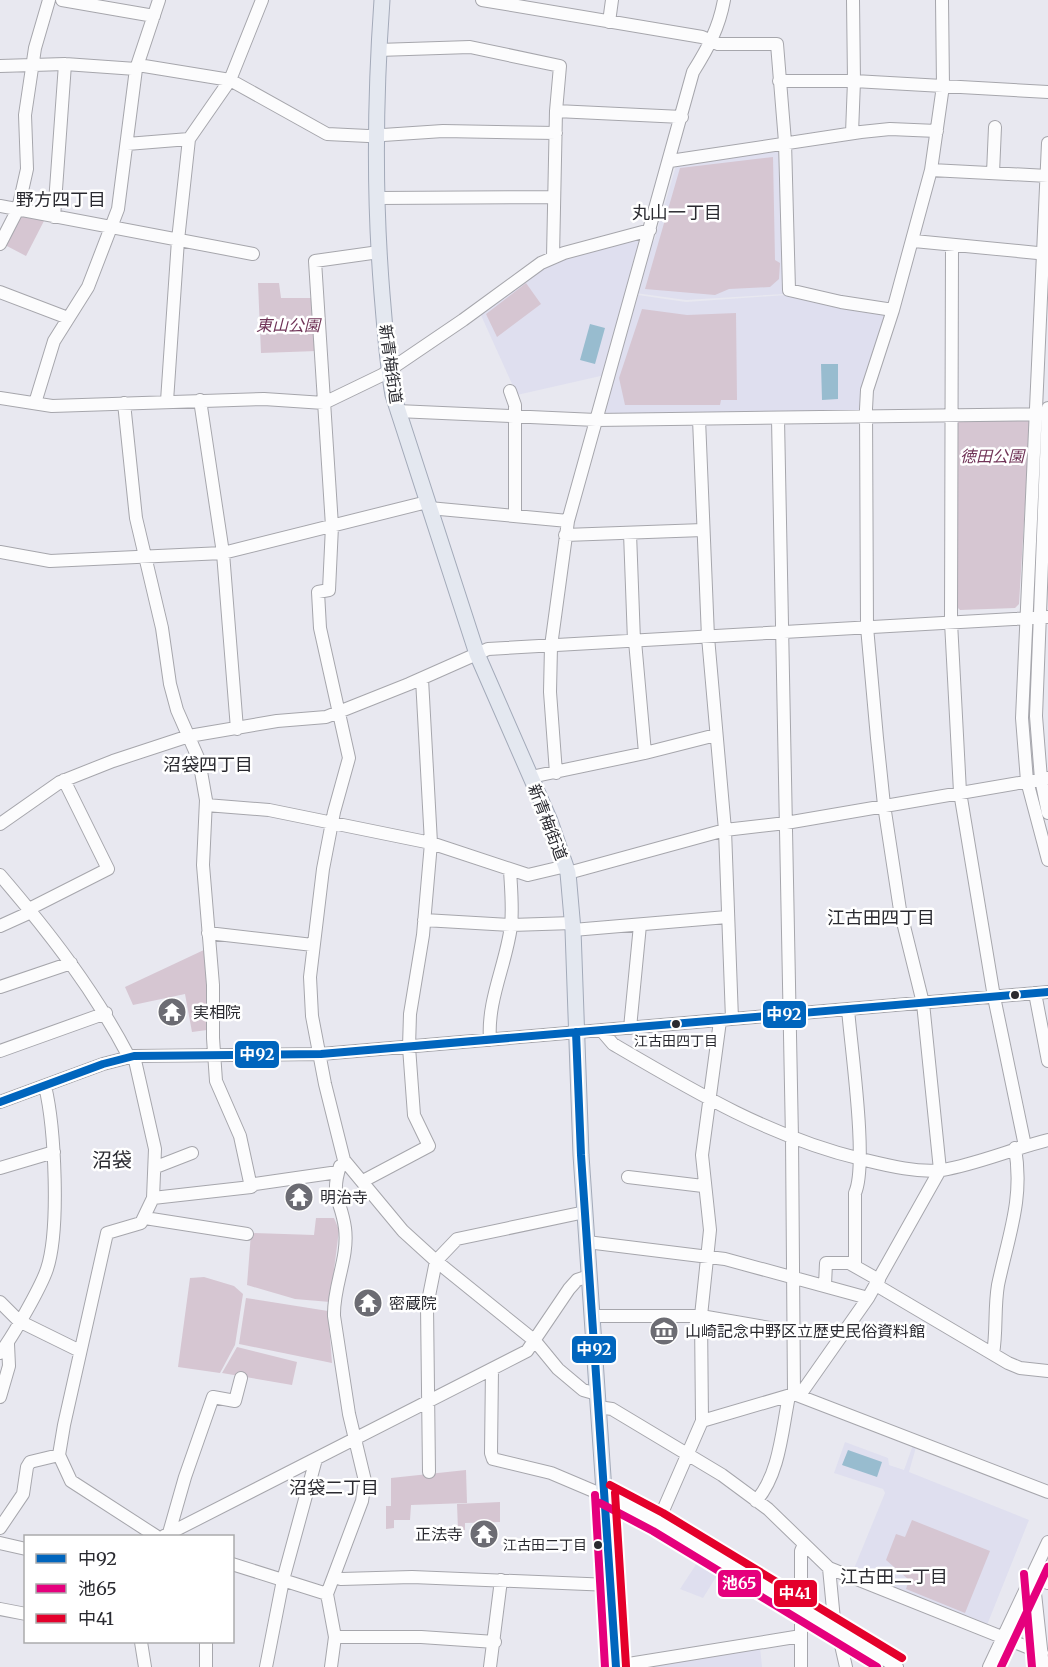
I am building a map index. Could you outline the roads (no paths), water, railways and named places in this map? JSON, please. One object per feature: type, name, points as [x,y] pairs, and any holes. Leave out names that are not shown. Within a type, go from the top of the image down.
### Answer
[{"type":"main road","name":"新青梅街道","points":[[382,0],[376,136],[385,372],[477,654],[531,777],[567,870],[573,927],[585,1212],[611,1585],[614,1667]]},
{"type":"street","points":[[0,244],[18,209],[27,169],[25,115],[33,64],[49,0]]},
{"type":"street","points":[[62,0],[154,16]]},
{"type":"street","points":[[34,403],[46,362],[68,318],[88,287],[112,228],[127,144],[137,67],[159,0]]},
{"type":"street","points":[[167,401],[178,240],[189,139],[230,81],[262,0]]},
{"type":"street","points":[[482,0],[524,4],[713,41],[718,44],[777,44],[785,142],[789,290],[841,302],[893,310]]},
{"type":"street","points":[[609,22],[612,0]]},
{"type":"street","points":[[556,773],[550,692],[551,646],[568,521],[693,72],[713,41],[720,23],[724,0]]},
{"type":"street","points":[[852,0],[854,81],[852,133]]},
{"type":"street","points":[[702,1421],[802,1392],[868,1298],[939,1170],[923,1003],[900,910],[884,805],[867,627],[867,390],[914,241],[931,170],[943,86],[942,0]]},
{"type":"street","points":[[378,50],[470,47],[560,66],[556,111],[553,257]]},
{"type":"street","points":[[54,217],[65,64]]},
{"type":"street","points":[[0,66],[65,64],[137,67],[230,81],[327,134],[376,136],[443,131],[556,133]]},
{"type":"street","points":[[779,81],[854,81],[1048,92]]},
{"type":"street","points":[[556,111],[682,117]]},
{"type":"street","points":[[993,173],[995,127]]},
{"type":"street","points":[[670,161],[852,133],[890,129],[937,131]]},
{"type":"street","points":[[127,144],[189,139]]},
{"type":"street","points":[[1048,143],[1045,254],[1045,536],[1043,617],[1036,716],[1048,813]]},
{"type":"street","points":[[931,170],[1047,176]]},
{"type":"street","points":[[377,198],[553,197]]},
{"type":"street","points":[[0,206],[253,254]]},
{"type":"street","points":[[0,398],[52,406],[264,399],[324,403],[385,372],[553,257],[650,230]]},
{"type":"street","points":[[914,241],[1045,254]]},
{"type":"street","points":[[952,245],[951,622],[960,792],[1020,1147],[1018,1204],[999,1284],[994,1316],[998,1328],[993,1354]]},
{"type":"street","points":[[379,252],[315,261],[332,526],[329,590],[318,592],[320,628],[349,758],[332,824],[319,890],[310,977],[312,1016],[325,1084],[344,1160],[403,1231],[436,1261],[535,1341],[558,1369],[597,1400],[689,1454],[756,1501],[829,1568],[1042,1653]]},
{"type":"street","points":[[0,292],[68,318]]},
{"type":"street","points":[[510,391],[515,405],[515,516]]},
{"type":"street","points":[[200,400],[223,553],[237,729]]},
{"type":"street","points":[[124,403],[136,518],[162,628],[170,684],[199,760],[206,805],[203,865],[216,1081],[240,1136],[251,1187]]},
{"type":"street","points":[[1048,406],[1044,414],[1025,618],[1022,718],[1027,781],[1048,860]]},
{"type":"street","points":[[397,411],[596,420],[1044,414]]},
{"type":"street","points":[[658,1521],[702,1421],[701,1316],[710,1230],[702,1155],[726,1020],[725,830],[708,637],[699,419]]},
{"type":"street","points":[[756,1501],[770,1475],[791,1395],[793,1332],[784,631],[778,419]]},
{"type":"street","points":[[0,552],[50,561],[223,553],[428,505],[568,521]]},
{"type":"street","points":[[566,535],[703,530]]},
{"type":"street","points":[[630,533],[635,641],[645,753]]},
{"type":"street","points":[[0,824],[64,780],[189,736],[340,712],[488,649],[1043,617]]},
{"type":"street","points":[[363,1181],[429,1146],[414,1115],[409,1047],[431,843],[422,678]]},
{"type":"street","points":[[531,777],[645,753],[716,735]]},
{"type":"street","points":[[206,805],[247,807],[431,843],[528,875],[567,870],[725,830],[786,823],[1044,779]]},
{"type":"street","points":[[0,926],[108,870],[64,780]]},
{"type":"street","points":[[490,1040],[492,1005],[511,925],[510,870]]},
{"type":"street","points":[[0,875],[71,963],[106,1013],[132,1056],[155,1149],[153,1198],[145,1218],[141,1223],[107,1233],[59,1455],[71,1480],[154,1535]]},
{"type":"street","points":[[424,920],[573,927],[640,926],[727,917]]},
{"type":"street","points":[[630,1028],[640,926]]},
{"type":"street","points":[[208,933],[313,945]]},
{"type":"street","points":[[0,987],[71,963]]},
{"type":"street","points":[[0,1102],[132,1056],[321,1054],[1042,992],[1048,1061]]},
{"type":"street","points":[[848,1010],[860,1158],[858,1185],[855,1193],[855,1266]]},
{"type":"street","points":[[0,1051],[106,1013]]},
{"type":"street","points":[[601,1030],[613,1044],[710,1101],[792,1138],[828,1151],[892,1167],[939,1170],[1048,1140]]},
{"type":"street","points":[[0,1397],[9,1366],[4,1348],[41,1282],[48,1262],[54,1152],[45,1086]]},
{"type":"street","points":[[0,1168],[54,1152]]},
{"type":"street","points":[[156,1167],[192,1153]]},
{"type":"street","points":[[332,1667],[335,1637],[327,1594],[365,1492],[364,1471],[349,1414],[334,1316],[333,1300],[345,1246],[345,1229],[333,1186],[344,1160]]},
{"type":"street","points":[[153,1198],[251,1187],[255,1184],[338,1172]]},
{"type":"street","points":[[628,1177],[704,1186]]},
{"type":"street","points":[[429,1472],[428,1306],[436,1261],[457,1239],[585,1212]]},
{"type":"street","points":[[145,1218],[246,1234]]},
{"type":"street","points":[[587,1242],[706,1256],[792,1276],[868,1298]]},
{"type":"street","points":[[825,1285],[826,1263],[849,1263],[993,1354],[1020,1368],[1048,1371]]},
{"type":"street","points":[[166,1535],[527,1351],[569,1289],[577,1280],[589,1276]]},
{"type":"street","points":[[0,1302],[19,1321],[80,1351]]},
{"type":"street","points":[[592,1316],[701,1316],[793,1332]]},
{"type":"street","points":[[492,1370],[491,1453],[493,1459],[551,1473],[604,1494],[658,1521],[897,1667]]},
{"type":"street","points":[[166,1535],[213,1396],[235,1401],[241,1378]]},
{"type":"street","points":[[791,1395],[1048,1492]]},
{"type":"street","points":[[0,1528],[22,1494],[30,1462],[59,1455]]},
{"type":"street","points":[[266,1667],[283,1580],[316,1459]]},
{"type":"street","points":[[989,1667],[1048,1542]]},
{"type":"street","points":[[0,1543],[24,1549]]},
{"type":"street","points":[[801,1667],[801,1551],[804,1544]]},
{"type":"street","points":[[234,1565],[327,1594]]},
{"type":"street","points":[[829,1568],[837,1631],[846,1667]]},
{"type":"street","points":[[1033,1574],[1048,1583]]},
{"type":"street","points":[[1033,1574],[1043,1667]]},
{"type":"street","points":[[334,1577],[341,1580],[412,1577],[611,1585]]},
{"type":"street","points":[[490,1667],[495,1642],[501,1580]]},
{"type":"street","points":[[0,1609],[24,1614]]},
{"type":"street","points":[[614,1667],[801,1636]]},
{"type":"street","points":[[335,1637],[421,1637],[495,1642]]},
{"type":"street","points":[[141,1643],[145,1667]]},
{"type":"street","points":[[206,1643],[206,1667]]},
{"type":"water","points":[[590,324],[605,328],[595,364],[580,360]]},
{"type":"water","points":[[821,364],[838,364],[838,399],[822,400]]},
{"type":"water","points":[[848,1450],[882,1462],[877,1477],[842,1465]]},
{"type":"place","name":"実相院","points":[[172,1012]]},
{"type":"place","name":"江古田四丁目","points":[[676,1024]]},
{"type":"place","name":"明治寺","points":[[299,1197]]},
{"type":"place","name":"密蔵院","points":[[368,1303]]},
{"type":"place","name":"山崎記念中野区立歴史民俗資料館","points":[[664,1331]]},
{"type":"place","name":"正法寺","points":[[484,1534]]},
{"type":"place","name":"江古田二丁目","points":[[598,1545]]},
{"type":"district","name":"野方四丁目","points":[[61,199]]},
{"type":"district","name":"丸山一丁目","points":[[677,212]]},
{"type":"district","name":"沼袋四丁目","points":[[208,764]]},
{"type":"district","name":"江古田四丁目","points":[[881,917]]},
{"type":"district","name":"沼袋","points":[[112,1159]]},
{"type":"district","name":"沼袋二丁目","points":[[334,1487]]},
{"type":"district","name":"江古田二丁目","points":[[894,1576]]},
{"type":"park label","name":"東山公園","points":[[288,325]]},
{"type":"park label","name":"徳田公園","points":[[992,456]]}]
